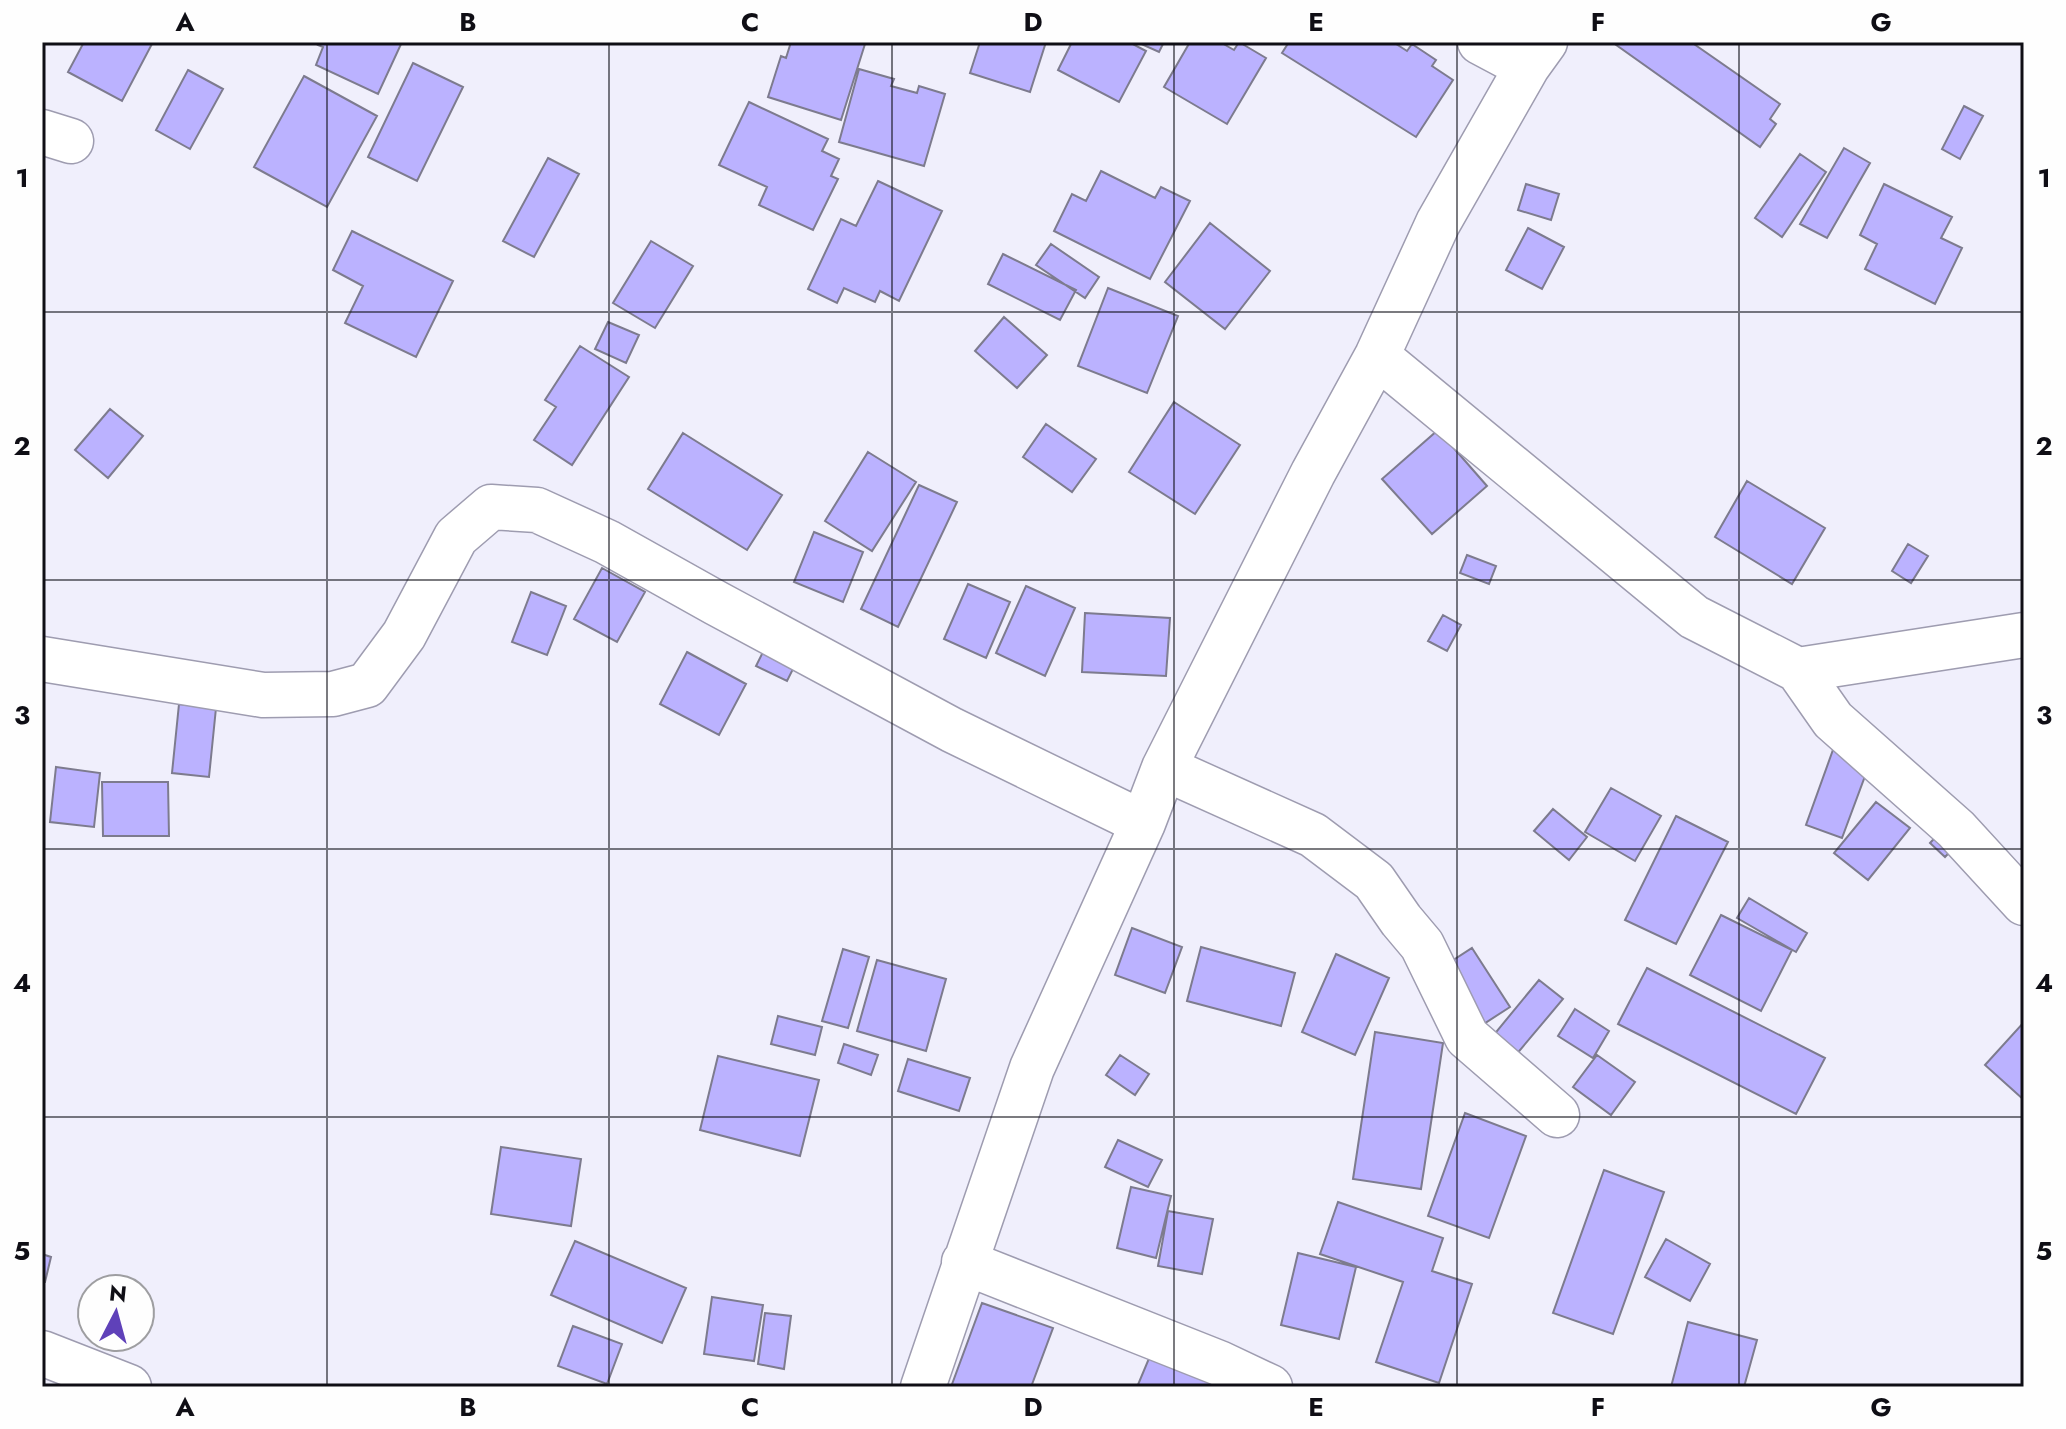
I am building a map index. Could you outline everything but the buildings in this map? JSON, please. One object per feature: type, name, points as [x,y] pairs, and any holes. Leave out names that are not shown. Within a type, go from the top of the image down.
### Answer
[{"type":"street","points":[[923,1387],[1032,1068],[1143,823],[1164,768],[1313,473],[1377,356],[1438,223],[1536,55],[1480,42]]},
{"type":"street","points":[[1377,356],[1694,617],[1798,670],[1833,720],[1956,829],[2024,903]]},
{"type":"street","points":[[42,659],[263,695],[333,694],[367,685],[404,635],[456,537],[491,507],[537,510],[607,542],[952,730],[1143,823]]},
{"type":"street","points":[[1798,670],[2024,635]]},
{"type":"street","points":[[1164,768],[1313,835],[1374,881],[1422,945],[1467,1037],[1557,1115]]},
{"type":"street","points":[[964,1262],[1219,1363],[1270,1387]]},
{"type":"street","points":[[42,1353],[129,1387]]}]
